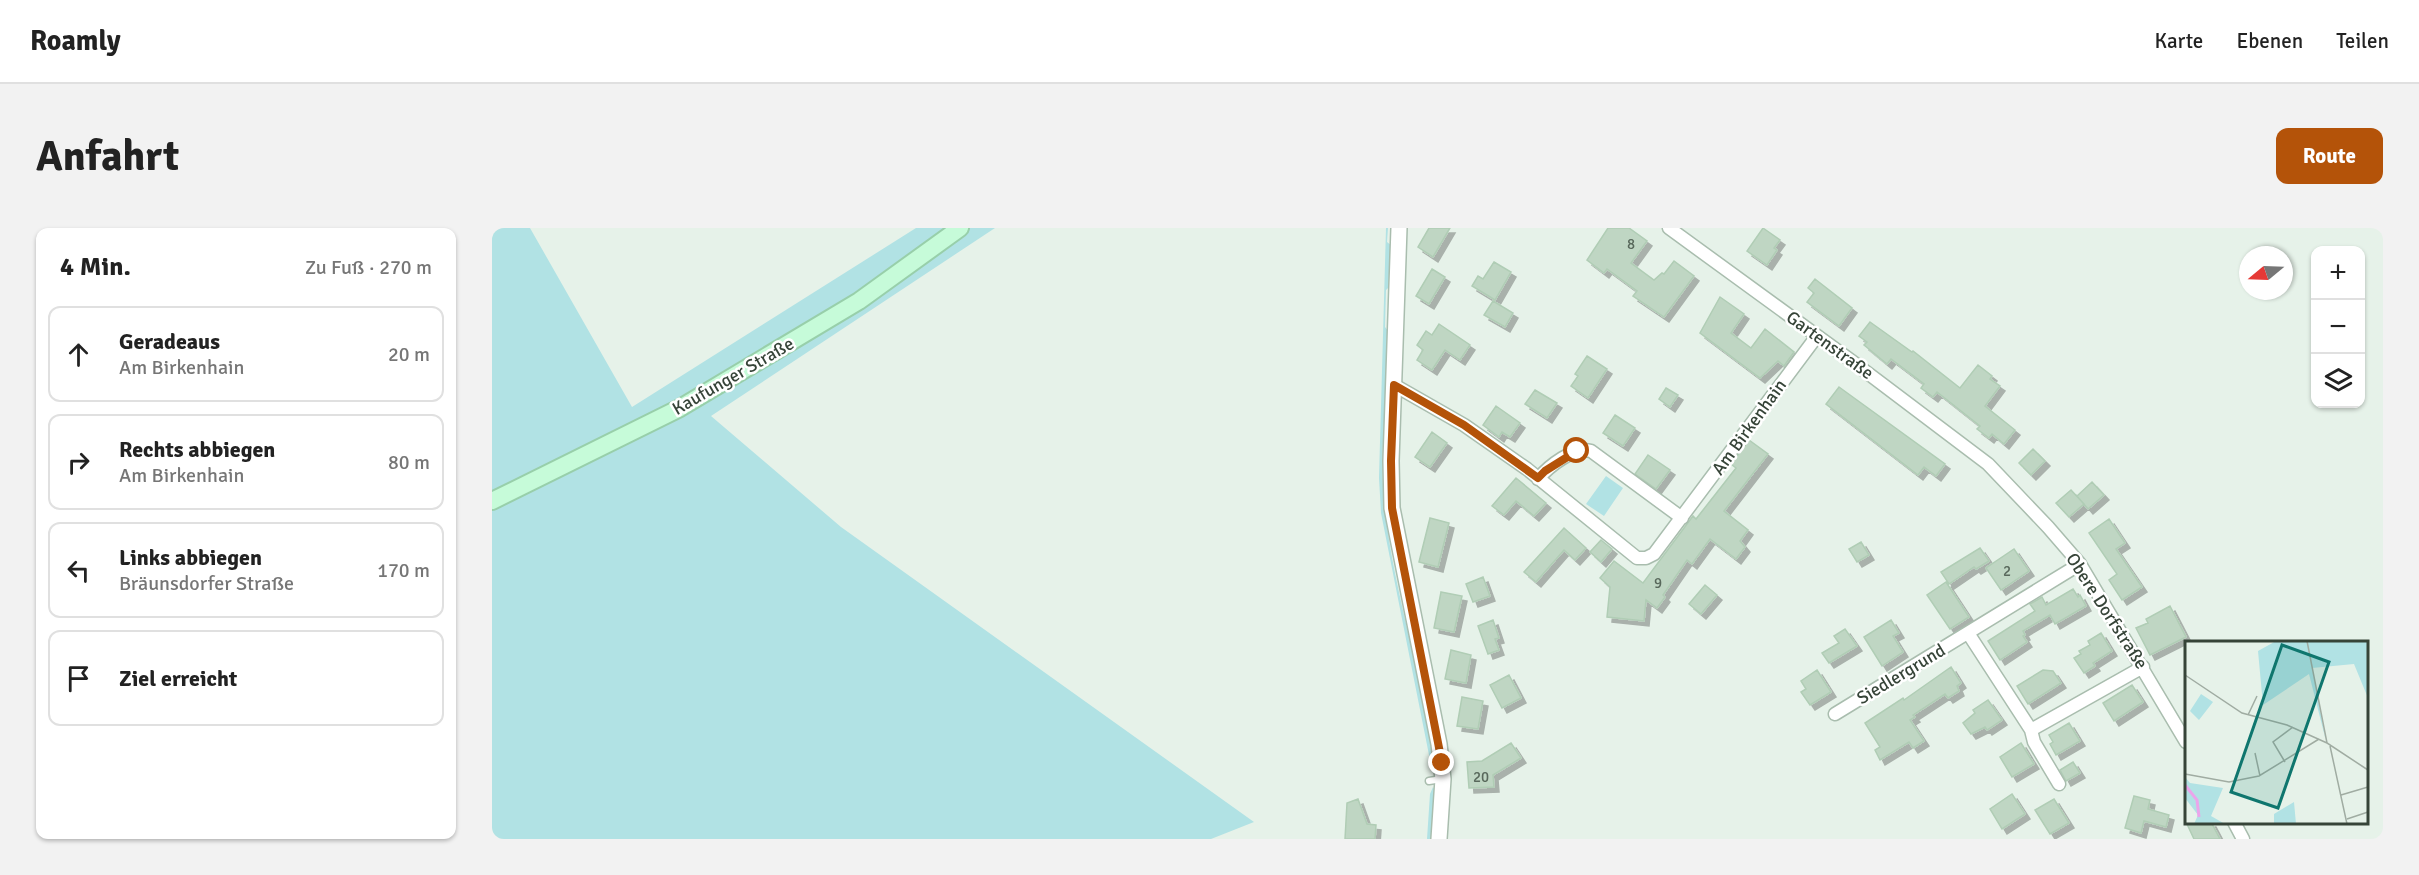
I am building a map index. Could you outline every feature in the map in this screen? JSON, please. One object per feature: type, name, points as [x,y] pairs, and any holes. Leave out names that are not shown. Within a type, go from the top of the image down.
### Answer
[{"type":"main road","name":"Kaufunger Straße","points":[[492,501],[680,408],[859,301],[960,228]]},
{"type":"street","points":[[1399,228],[1391,461],[1392,508],[1439,744],[1436,780],[1442,803],[1439,839]]},
{"type":"street","name":"Gartenstraße","points":[[1669,228],[1988,464]]},
{"type":"street","name":"Am Birkenhain","points":[[1394,385],[1464,425],[1538,478],[1637,558],[1646,558],[1654,554],[1682,518],[1817,336]]},
{"type":"street","points":[[1538,478],[1545,471],[1584,449],[1591,451],[1682,518]]},
{"type":"street","name":"Obere Dorfstraße","points":[[1988,464],[2080,564],[2185,739]]},
{"type":"street","name":"Siedlergrund","points":[[1835,714],[2080,564]]},
{"type":"street","points":[[1968,633],[2031,730],[2034,742],[2059,784]]},
{"type":"street","points":[[2031,730],[2143,667]]},
{"type":"street","points":[[2235,824],[2243,839]]},
{"type":"shaded area","points":[[492,228],[530,228],[632,407],[916,228],[995,228],[711,416],[841,527],[1254,822],[1211,839],[492,839]]},
{"type":"shaded area","points":[[1386,228],[1388,228],[1387,242],[1392,246],[1391,285],[1386,290],[1385,327],[1389,332],[1383,444],[1385,511],[1395,575],[1424,703],[1435,767],[1431,765],[1381,513],[1379,478]]},
{"type":"shaded area","points":[[1606,476],[1623,488],[1604,516],[1586,504]]},
{"type":"shaded area","points":[[1433,787],[1436,792],[1433,839],[1427,839],[1430,794]]},
{"type":"building","points":[[1429,228],[1450,228],[1433,257],[1418,247]]},
{"type":"building","points":[[1608,228],[1629,228],[1647,241],[1631,263],[1654,280],[1662,273],[1664,274],[1674,261],[1694,276],[1664,317],[1633,296],[1637,291],[1607,269],[1604,273],[1587,260]]},
{"type":"building","points":[[1763,228],[1780,240],[1774,248],[1777,250],[1767,265],[1747,251]]},
{"type":"building","points":[[1494,262],[1511,272],[1495,300],[1472,286],[1478,276],[1483,279]]},
{"type":"building","points":[[1432,269],[1445,277],[1429,304],[1416,296]]},
{"type":"building","points":[[1815,279],[1852,308],[1839,326],[1807,302],[1814,293],[1808,288]]},
{"type":"building","points":[[1720,297],[1744,314],[1731,333],[1751,348],[1765,329],[1794,352],[1784,366],[1778,361],[1760,378],[1700,333]]},
{"type":"building","points":[[1493,301],[1513,313],[1505,327],[1484,315]]},
{"type":"building","points":[[1870,322],[1913,351],[1960,388],[1978,365],[1992,376],[1990,379],[2000,386],[1985,406],[2015,430],[2004,444],[1992,434],[1989,438],[1977,429],[1980,426],[1937,392],[1933,397],[1921,388],[1924,384],[1891,359],[1887,364],[1864,345],[1867,342],[1859,336]]},
{"type":"building","points":[[1439,324],[1470,345],[1460,360],[1445,350],[1432,370],[1417,360],[1423,350],[1417,345],[1426,331],[1432,335]]},
{"type":"building","points":[[1587,356],[1607,369],[1588,398],[1571,386],[1578,376],[1575,374]]},
{"type":"building","points":[[1839,387],[1945,464],[1936,476],[1924,467],[1918,475],[1826,404]]},
{"type":"building","points":[[1666,388],[1678,395],[1670,407],[1659,399]]},
{"type":"building","points":[[1535,390],[1557,403],[1547,418],[1525,404]]},
{"type":"building","points":[[1496,406],[1520,423],[1510,437],[1502,432],[1499,437],[1483,425]]},
{"type":"building","points":[[1615,415],[1635,428],[1623,446],[1603,433]]},
{"type":"building","points":[[1432,432],[1447,443],[1430,467],[1415,457]]},
{"type":"building","points":[[1749,440],[1768,454],[1724,511],[1748,530],[1740,541],[1745,547],[1736,559],[1710,539],[1692,564],[1687,560],[1663,595],[1665,597],[1657,608],[1646,600],[1644,621],[1607,617],[1610,587],[1600,578],[1614,561],[1643,583],[1693,516],[1696,519],[1736,468],[1731,464]]},
{"type":"building","points":[[2033,449],[2045,461],[2031,475],[2019,463]]},
{"type":"building","points":[[1648,455],[1670,470],[1656,489],[1635,474]]},
{"type":"building","points":[[1516,478],[1546,503],[1534,516],[1516,501],[1504,515],[1492,506]]},
{"type":"building","points":[[2092,482],[2104,495],[2088,509],[2077,496]]},
{"type":"building","points":[[2071,490],[2084,504],[2069,517],[2056,503]]},
{"type":"building","points":[[1430,518],[1449,523],[1438,567],[1419,562]]},
{"type":"building","points":[[2109,519],[2125,543],[2116,549],[2142,587],[2122,600],[2109,580],[2117,574],[2089,533]]},
{"type":"building","points":[[1564,528],[1586,548],[1575,560],[1564,550],[1536,582],[1524,572]]},
{"type":"building","points":[[1601,540],[1612,549],[1601,562],[1590,552]]},
{"type":"building","points":[[1861,542],[1869,555],[1857,562],[1849,549]]},
{"type":"building","points":[[1980,548],[1989,561],[1976,569],[1974,567],[1949,584],[1941,572]]},
{"type":"building","points":[[2014,549],[2029,571],[2001,590],[1986,568]]},
{"type":"building","points":[[1483,577],[1490,596],[1473,602],[1466,584]]},
{"type":"building","points":[[1946,582],[1969,617],[1950,629],[1927,595]]},
{"type":"building","points":[[1705,585],[1717,595],[1701,614],[1689,604]]},
{"type":"building","points":[[2073,589],[2078,597],[2080,595],[2086,606],[2055,624],[2050,615],[2023,631],[2027,642],[2000,660],[1988,641],[2035,611],[2030,604],[2042,597],[2046,605]]},
{"type":"building","points":[[1441,592],[1462,596],[1454,632],[1434,628]]},
{"type":"building","points":[[2170,606],[2186,637],[2150,655],[2136,628],[2148,623],[2146,619]]},
{"type":"building","points":[[1493,620],[1499,638],[1495,639],[1499,650],[1488,654],[1478,626]]},
{"type":"building","points":[[1891,620],[1899,633],[1893,636],[1903,652],[1882,666],[1864,637]]},
{"type":"building","points":[[1845,629],[1857,646],[1829,663],[1822,653],[1839,643],[1834,636]]},
{"type":"building","points":[[2101,633],[2112,651],[2093,663],[2095,666],[2084,673],[2074,658],[2081,654],[2079,651],[2090,645],[2088,641]]},
{"type":"building","points":[[1451,650],[1471,655],[1466,683],[1445,679]]},
{"type":"building","points":[[1951,667],[1961,683],[1957,686],[1959,691],[1948,698],[1945,694],[1913,715],[1915,717],[1910,720],[1924,741],[1913,748],[1909,742],[1880,760],[1875,750],[1880,747],[1865,723],[1903,698],[1904,700]]},
{"type":"building","points":[[1817,670],[1831,692],[1810,705],[1801,692],[1806,689],[1801,681]]},
{"type":"building","points":[[2043,670],[2053,671],[2061,683],[2028,704],[2017,686]]},
{"type":"building","points":[[1509,675],[1521,698],[1502,708],[1490,685]]},
{"type":"building","points":[[2132,685],[2143,702],[2114,721],[2103,703]]},
{"type":"building","points":[[1462,697],[1483,701],[1478,729],[1457,726]]},
{"type":"building","points":[[1988,700],[2002,720],[1987,730],[1985,727],[1971,734],[1963,723],[1975,713],[1973,710]]},
{"type":"building","points":[[2069,723],[2080,741],[2056,755],[2050,744],[2053,742],[2049,735]]},
{"type":"building","points":[[1511,743],[1521,758],[1493,775],[1494,787],[1469,788],[1467,762],[1482,761]]},
{"type":"building","points":[[2021,743],[2034,764],[2012,777],[2000,757]]},
{"type":"building","points":[[2073,762],[2080,773],[2066,781],[2060,770]]},
{"type":"building","points":[[2012,794],[2025,814],[2002,829],[1990,809]]},
{"type":"building","points":[[2134,796],[2150,800],[2148,809],[2169,815],[2166,827],[2144,821],[2141,833],[2125,828]]},
{"type":"building","points":[[1358,799],[1367,824],[1376,825],[1375,839],[1345,839],[1347,803]]},
{"type":"building","points":[[2054,799],[2069,823],[2050,834],[2035,810]]},
{"type":"building","points":[[2187,824],[2212,824],[2220,839],[2194,839]]},
{"type":"route","points":[[1442,763],[1392,508],[1394,385],[1464,425],[1538,478],[1577,451]]}]
